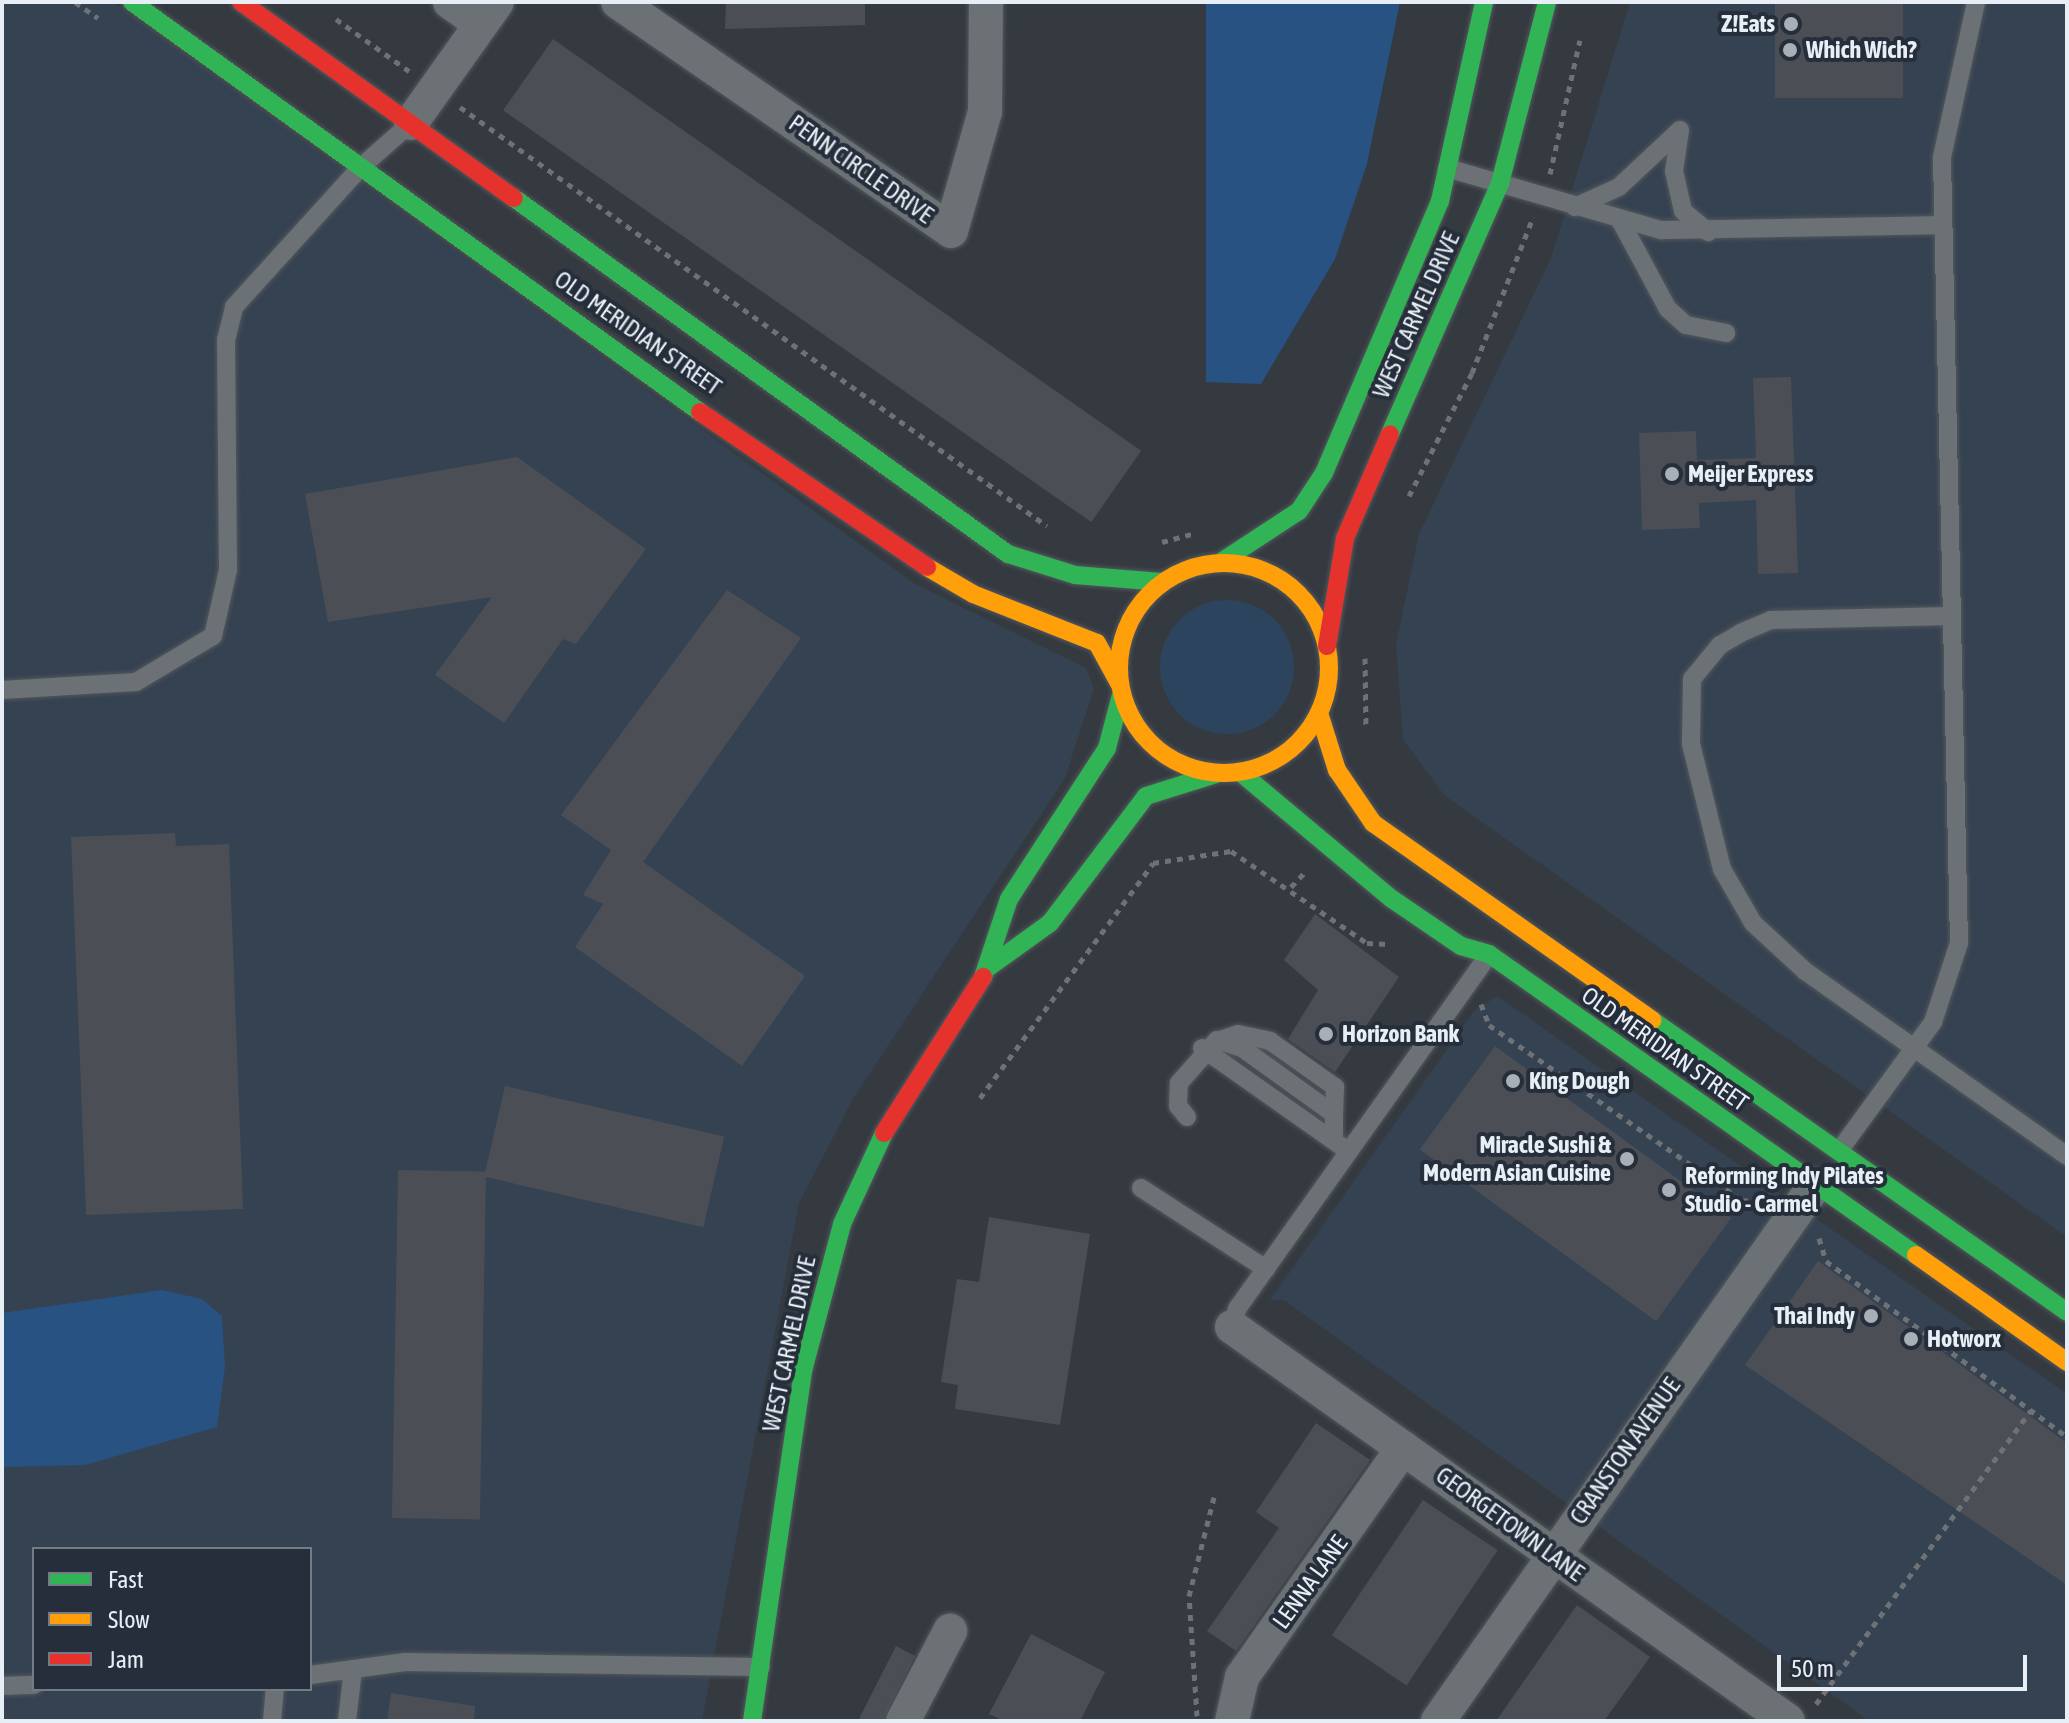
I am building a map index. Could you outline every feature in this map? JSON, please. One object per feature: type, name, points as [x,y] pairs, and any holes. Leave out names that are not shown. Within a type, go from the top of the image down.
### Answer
[{"type":"main road","name":"OLD MERIDIAN STREET","points":[[132,2],[888,545],[973,594],[1097,643],[1120,689]]},
{"type":"main road","name":"OLD MERIDIAN STREET","points":[[241,2],[1008,554],[1064,573],[1162,582]]},
{"type":"main road","name":"WEST CARMEL DRIVE","points":[[1221,562],[1267,538],[1310,499],[1424,249],[1447,168],[1484,2]]},
{"type":"main road","name":"WEST CARMEL DRIVE","points":[[1327,646],[1345,538],[1500,183],[1547,2]]},
{"type":"main road","points":[[1221,562],[1262,569],[1297,591],[1327,646],[1319,713],[1287,753],[1240,772],[1216,774],[1156,749],[1120,689],[1131,616],[1162,582],[1221,562]]},
{"type":"main road","name":"WEST CARMEL DRIVE","points":[[752,1721],[803,1371],[827,1267],[871,1153],[989,967],[1009,899],[1107,748],[1120,689]]},
{"type":"main road","name":"OLD MERIDIAN STREET","points":[[1319,713],[1337,770],[1373,823],[2067,1312]]},
{"type":"main road","name":"OLD MERIDIAN STREET","points":[[1240,772],[1392,899],[1461,946],[1489,954],[2067,1362]]},
{"type":"main road","name":"WEST CARMEL DRIVE","points":[[989,967],[1050,923],[1137,804],[1165,786],[1216,774]]},
{"type":"street","points":[[411,123],[489,13],[450,2]]},
{"type":"street","name":"PENN CIRCLE DRIVE","points":[[618,2],[951,231],[985,112],[986,2]]},
{"type":"street","name":"CRANSTON AVENUE","points":[[1438,1721],[1815,1185]]},
{"type":"street","name":"GEORGETOWN LANE","points":[[1232,1327],[1554,1553],[1800,1715]]},
{"type":"street","name":"LENNA LANE","points":[[1232,1721],[1242,1677],[1403,1448]]},
{"type":"street","points":[[903,1721],[950,1631]]},
{"type":"lane","points":[[1838,1152],[1913,1051],[1948,994],[1959,943],[1941,225],[1943,133],[1976,2]]},
{"type":"lane","points":[[2,690],[136,682],[213,636],[228,570],[226,340],[234,307],[361,167],[411,123]]},
{"type":"lane","points":[[1575,207],[1619,187],[1680,130],[1674,171],[1683,211],[1708,232]]},
{"type":"lane","points":[[1447,168],[1620,220],[1708,232],[1941,225]]},
{"type":"lane","points":[[1620,220],[1668,309],[1686,325],[1726,333]]},
{"type":"lane","points":[[1951,616],[1771,620],[1720,645],[1692,679],[1688,702],[1713,835],[1736,897],[1784,953],[1913,1051],[2067,1156]]},
{"type":"lane","points":[[1232,1327],[1266,1269],[1489,954]]},
{"type":"lane","points":[[1210,1044],[1350,1153]]},
{"type":"lane","points":[[1210,1044],[1242,1048],[1334,1114],[1334,1141]]},
{"type":"lane","points":[[1187,1117],[1178,1106],[1179,1083],[1210,1044]]},
{"type":"lane","points":[[1141,1188],[1266,1269]]},
{"type":"lane","points":[[312,1675],[353,1669],[545,1659],[761,1667]]},
{"type":"lane","points":[[347,1721],[353,1669]]},
{"type":"lane","points":[[2,1686],[32,1685]]},
{"type":"lane","points":[[272,1721],[275,1691]]},
{"type":"path","points":[[324,10],[938,445],[1052,534]]},
{"type":"path","points":[[1150,545],[1200,532]]},
{"type":"path","points":[[1366,648],[1369,743]]},
{"type":"path","points":[[980,1098],[1153,863],[1231,851],[1367,943],[1405,944]]},
{"type":"path","points":[[1487,1008],[1489,1025],[1742,1200],[1772,1204]]},
{"type":"path","points":[[1822,1240],[1826,1261],[2067,1437]]},
{"type":"path","points":[[1800,1715],[2031,1410]]},
{"type":"path","points":[[1197,1721],[1189,1596],[1214,1497]]},
{"type":"shaded area","points":[[2,2],[113,2],[912,582],[1086,668],[1094,689],[1065,778],[854,1097],[799,1203],[702,1721],[2,1721]]},
{"type":"shaded area","points":[[1206,2],[1400,2],[1367,164],[1335,259],[1261,384],[1206,382]]},
{"type":"shaded area","points":[[1630,2],[2067,2],[2067,1237],[1444,795],[1403,739],[1396,644],[1419,534],[1551,258]]},
{"type":"shaded area","points":[[1227,600],[1253,605],[1274,620],[1289,641],[1294,667],[1289,693],[1274,714],[1253,729],[1227,734],[1201,729],[1180,714],[1165,693],[1160,667],[1165,641],[1180,620],[1201,605]]},
{"type":"shaded area","points":[[1497,996],[2067,1394],[2067,1721],[1869,1721],[1284,1300],[1270,1300],[1475,1010]]},
{"type":"shaded area","points":[[162,1290],[202,1299],[222,1316],[225,1367],[217,1427],[85,1465],[2,1467],[2,1313]]},
{"type":"building","points":[[726,2],[865,2],[865,25],[725,29]]},
{"type":"building","points":[[1775,2],[1903,2],[1903,98],[1775,98]]},
{"type":"building","points":[[553,39],[1141,451],[1091,522],[503,110]]},
{"type":"building","points":[[1791,377],[1798,573],[1758,574],[1756,500],[1699,503],[1700,528],[1642,530],[1639,433],[1696,431],[1697,460],[1756,458],[1753,378]]},
{"type":"building","points":[[517,457],[646,549],[576,644],[563,639],[504,723],[435,675],[492,597],[328,622],[305,494]]},
{"type":"building","points":[[727,590],[801,638],[643,862],[805,976],[742,1066],[575,947],[603,904],[583,895],[611,850],[561,815]]},
{"type":"building","points":[[175,833],[176,846],[229,844],[243,1209],[86,1215],[71,837]]},
{"type":"building","name":"Horizon Bank","points":[[1315,914],[1399,977],[1335,1072],[1288,1039],[1318,990],[1284,960]]},
{"type":"building","points":[[1495,1046],[1731,1218],[1656,1321],[1420,1150]]},
{"type":"building","points":[[505,1086],[724,1137],[703,1227],[484,1177]]},
{"type":"building","points":[[398,1170],[486,1172],[480,1519],[392,1518]]},
{"type":"building","points":[[989,1217],[1090,1234],[1060,1425],[955,1409],[958,1385],[941,1382],[957,1279],[979,1282]]},
{"type":"building","points":[[1818,1261],[2067,1443],[2067,1585],[1745,1365]]},
{"type":"building","points":[[1316,1423],[1370,1460],[1236,1651],[1207,1631],[1279,1528],[1256,1512]]},
{"type":"building","points":[[1423,1500],[1498,1550],[1406,1685],[1332,1635]]},
{"type":"building","points":[[1577,1605],[1650,1657],[1604,1721],[1496,1721]]},
{"type":"building","points":[[1031,1634],[1105,1672],[1080,1721],[1004,1721],[989,1714]]},
{"type":"building","points":[[896,1646],[915,1656],[883,1721],[858,1721]]},
{"type":"building","points":[[391,1693],[475,1706],[474,1721],[387,1721]]},
{"type":"traffic: fast","points":[[132,2],[700,412]]},
{"type":"traffic: fast","points":[[1221,562],[1299,511],[1324,473],[1440,201],[1484,2]]},
{"type":"traffic: fast","points":[[1390,434],[1500,183],[1547,2]]},
{"type":"traffic: fast","points":[[514,198],[1008,554],[1075,575],[1162,582]]},
{"type":"traffic: fast","points":[[983,977],[1009,899],[1107,748],[1121,695]]},
{"type":"traffic: fast","points":[[1240,772],[1392,899],[1461,946],[1489,954],[1916,1255]]},
{"type":"traffic: fast","points":[[989,967],[1050,923],[1146,796],[1216,774]]},
{"type":"traffic: fast","points":[[1652,1020],[2067,1312]]},
{"type":"traffic: fast","points":[[752,1721],[803,1371],[842,1224],[884,1133]]},
{"type":"traffic: slow","points":[[1224,563],[1264,571],[1283,580],[1298,594],[1312,609],[1321,628],[1329,668],[1321,708],[1312,727],[1298,742],[1283,756],[1264,765],[1224,773],[1184,765],[1165,756],[1150,742],[1136,727],[1127,708],[1119,668],[1127,628],[1136,609],[1150,594],[1165,580],[1184,571],[1224,563]]},
{"type":"traffic: slow","points":[[927,567],[973,594],[1097,643],[1119,683]]},
{"type":"traffic: slow","points":[[1319,713],[1337,770],[1373,823],[1652,1020]]},
{"type":"traffic: slow","points":[[1916,1255],[2067,1362]]},
{"type":"traffic: jam","points":[[241,2],[514,198]]},
{"type":"traffic: jam","points":[[700,412],[927,567]]},
{"type":"traffic: jam","points":[[1327,646],[1345,538],[1390,434]]},
{"type":"traffic: jam","points":[[884,1133],[983,977]]},
{"type":"place","name":"Z!Eats","points":[[1791,24]]},
{"type":"place","name":"Which Wich?","points":[[1790,50]]},
{"type":"place","name":"Meijer Express","points":[[1672,474]]},
{"type":"place","name":"Horizon Bank","points":[[1326,1034]]},
{"type":"place","name":"King Dough","points":[[1513,1081]]},
{"type":"place","name":"Miracle Sushi & Modern Asian Cuisine","points":[[1627,1159]]},
{"type":"place","name":"Reforming Indy Pilates Studio - Carmel","points":[[1669,1190]]},
{"type":"place","name":"Thai Indy","points":[[1871,1316]]},
{"type":"place","name":"Hotworx","points":[[1911,1339]]}]
